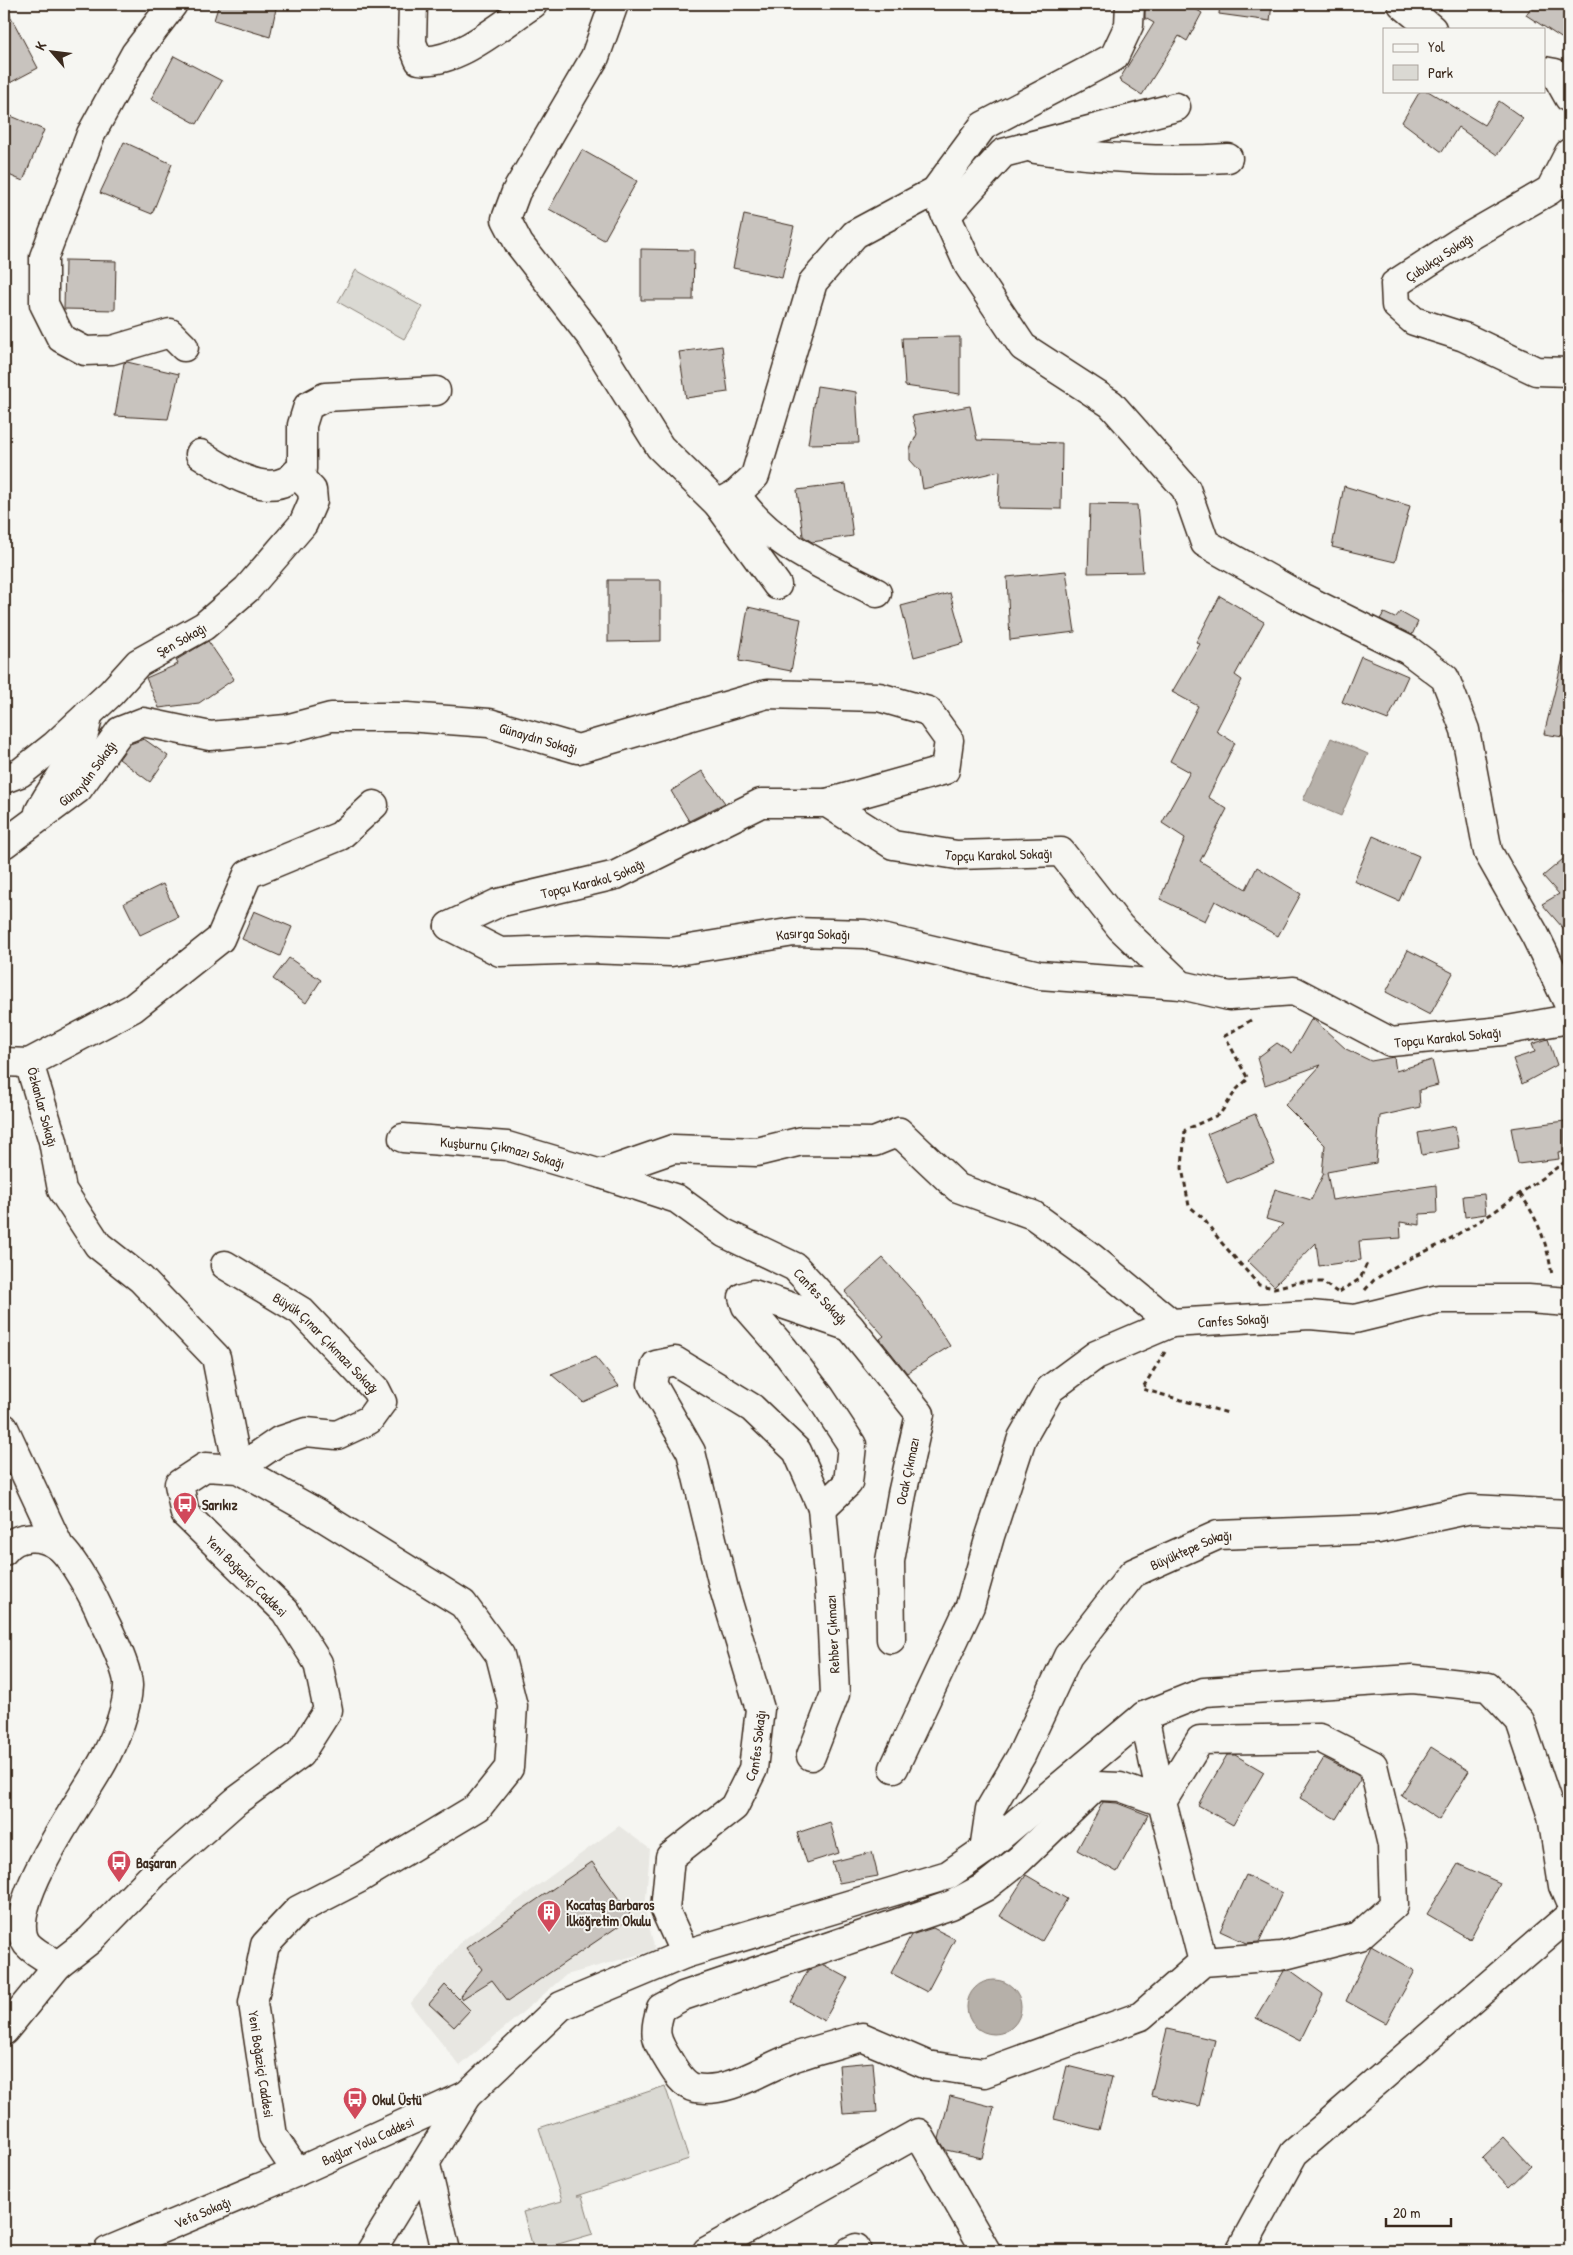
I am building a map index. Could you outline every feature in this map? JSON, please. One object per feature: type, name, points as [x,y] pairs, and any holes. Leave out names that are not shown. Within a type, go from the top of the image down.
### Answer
[{"type":"street","points":[[173,4],[135,54],[91,134],[44,257],[44,304],[60,338],[85,351],[112,350],[170,333],[184,347]]},
{"type":"street","points":[[414,4],[412,43],[419,60],[433,62],[457,54],[533,4]]},
{"type":"street","points":[[614,4],[595,57],[516,192],[506,219],[519,244],[592,338],[660,447],[754,519],[782,543],[876,593]]},
{"type":"street","points":[[727,499],[755,476],[813,282],[855,234],[935,191],[983,126],[1114,57],[1129,25],[1130,4]]},
{"type":"street","points":[[1402,4],[1431,28]]},
{"type":"street","points":[[1546,71],[1555,73],[1569,98]]},
{"type":"street","points":[[946,216],[1003,153],[1176,107]]},
{"type":"street","points":[[1023,148],[1070,154],[1195,160],[1228,158]]},
{"type":"street","name":"Çubukçu Sokağı","points":[[1569,153],[1550,190],[1458,243],[1396,284],[1396,306],[1414,321],[1464,337],[1536,371],[1569,372]]},
{"type":"street","points":[[935,191],[969,266],[1023,347],[1111,404],[1186,490],[1205,543],[1301,597],[1408,650],[1445,678],[1465,730],[1488,852],[1535,935],[1569,1005]]},
{"type":"street","points":[[200,454],[239,479],[264,484],[286,482],[302,469],[302,425],[308,406],[325,397],[436,391]]},
{"type":"street","name":"Şen Sokağı","points":[[4,779],[20,773],[54,746],[138,663],[204,626],[247,589],[303,524],[313,501],[312,490],[296,473]]},
{"type":"street","points":[[727,499],[778,585]]},
{"type":"street","name":"Günaydın Sokağı","points":[[4,844],[78,789],[120,731],[143,722],[210,736],[286,730],[331,717],[407,717],[489,723],[578,749],[766,694],[879,696],[928,711],[949,740],[945,770],[827,803]]},
{"type":"street","points":[[34,822],[49,792],[80,747],[87,730],[88,714]]},
{"type":"street","name":"Topçu Karakol Sokağı","points":[[449,926],[498,903],[616,875],[761,803],[827,803],[893,845],[957,855],[1061,852],[1120,927],[1181,985],[1229,996],[1294,990],[1391,1042],[1502,1031],[1569,1019]]},
{"type":"street","name":"Özkanlar Sokağı","points":[[238,1469],[216,1357],[141,1280],[98,1245],[62,1190],[53,1141],[16,1062],[133,1008],[220,940],[248,874],[340,836],[374,805]]},
{"type":"street","name":"Kasırga Sokağı","points":[[449,926],[500,952],[588,949],[671,952],[794,932],[865,934],[1039,975],[1181,985]]},
{"type":"street","points":[[601,1174],[673,1150],[757,1152],[802,1141],[874,1142],[899,1132],[958,1188],[1033,1215],[1178,1323]]},
{"type":"street","name":"Kuşburnu Çıkmazı Sokağı","points":[[403,1138],[506,1146],[601,1174]]},
{"type":"street","name":"Canfes Sokağı","points":[[601,1174],[677,1199],[724,1234],[795,1267],[850,1327]]},
{"type":"street","name":"Büyük Çınar Çıkmazı Sokağı","points":[[225,1264],[301,1311],[376,1390],[382,1402],[369,1420],[337,1435],[306,1432],[279,1441],[238,1469]]},
{"type":"street","name":"Canfes Sokağı","points":[[685,1954],[664,1910],[670,1857],[734,1807],[753,1769],[760,1709],[724,1589],[691,1452],[652,1384],[656,1365],[675,1361],[752,1408],[797,1451],[822,1508],[848,1483],[852,1445],[821,1398],[784,1348],[746,1306],[743,1297],[752,1294],[850,1327]]},
{"type":"street","name":"Canfes Sokağı","points":[[894,1768],[970,1606],[990,1536],[1022,1438],[1050,1389],[1096,1355],[1178,1323],[1310,1315],[1355,1319],[1438,1299],[1563,1302]]},
{"type":"street","name":"Ocak Çıkmazı","points":[[850,1327],[920,1414],[902,1494],[890,1561],[891,1639]]},
{"type":"street","points":[[4,1428],[59,1546],[90,1588],[113,1638],[128,1684],[123,1716],[104,1759],[44,1859],[28,1894],[21,1921],[26,1943],[58,1965],[4,2031]]},
{"type":"street","name":"Yeni Boğaziçi Caddesi","points":[[58,1965],[90,1940],[158,1870],[236,1801],[300,1754],[328,1710],[318,1663],[285,1611],[185,1514],[178,1484],[205,1466],[238,1469],[315,1512],[463,1604],[500,1656],[514,1706],[509,1768],[478,1807],[360,1878],[298,1910],[265,1945],[253,2003],[273,2136],[297,2172]]},
{"type":"street","name":"Rehber Çıkmazı","points":[[811,1756],[835,1694],[831,1610],[822,1508]]},
{"type":"street","name":"Büyüktepe Sokağı","points":[[984,1850],[990,1809],[1021,1756],[1068,1656],[1133,1573],[1218,1535],[1378,1529],[1471,1509],[1569,1514]]},
{"type":"street","points":[[4,1551],[23,1537],[39,1538],[59,1546]]},
{"type":"street","points":[[371,2251],[426,2165],[467,2095],[561,2006],[685,1954],[948,1875],[984,1850],[1144,1716],[1204,1692],[1413,1679],[1488,1687],[1520,1721],[1552,1816],[1563,1886],[1569,1900]]},
{"type":"street","points":[[1144,1716],[1162,1802],[1203,1962]]},
{"type":"street","points":[[1320,1738],[1373,1765],[1392,1844],[1394,1905],[1359,1936],[1281,1956],[1203,1962],[1141,2016],[984,2073],[927,2065],[862,2037],[791,2058],[749,2078],[715,2089],[693,2088],[678,2076],[661,2048],[654,2029],[661,2008],[683,1996],[951,1906],[984,1887],[1019,1860],[1096,1786],[1120,1787],[1162,1802],[1200,1740],[1320,1738]]},
{"type":"street","points":[[1240,2251],[1294,2153],[1569,1916]]},
{"type":"street","name":"Bağlar Yolu Caddesi","points":[[297,2172],[467,2095]]},
{"type":"street","points":[[707,2251],[918,2133],[986,2251]]},
{"type":"street","points":[[426,2165],[446,2251]]},
{"type":"street","name":"Vefa Sokağı","points":[[108,2251],[169,2239],[297,2172]]},
{"type":"path","points":[[1260,1016],[1225,1036],[1248,1079],[1237,1090],[1220,1114],[1185,1130],[1182,1168],[1189,1206],[1203,1218],[1221,1242],[1259,1285],[1274,1288],[1283,1286]]},
{"type":"path","points":[[1355,1319],[1354,1302],[1374,1280],[1400,1264],[1443,1243],[1491,1214],[1569,1158]]},
{"type":"path","points":[[1520,1194],[1528,1205],[1548,1248],[1563,1302]]},
{"type":"path","points":[[1338,1293],[1360,1279],[1368,1261]]},
{"type":"path","points":[[1178,1323],[1142,1389],[1228,1413]]},
{"type":"shaded area","points":[[1569,569],[1569,610],[1563,591]]},
{"type":"shaded area","points":[[1331,738],[1368,754],[1341,816],[1303,800]]},
{"type":"shaded area","points":[[619,1826],[650,1849],[645,1910],[655,1950],[566,1975],[460,2066],[410,2004],[462,1941]]},
{"type":"shaded area","points":[[994,1980],[1004,1982],[1013,1988],[1019,1997],[1021,2007],[1019,2017],[1013,2026],[1004,2032],[994,2034],[984,2032],[975,2026],[969,2017],[967,2007],[969,1997],[975,1988],[984,1982]]},
{"type":"green space","points":[[356,270],[423,307],[404,339],[338,302]]},
{"type":"green space","points":[[665,2086],[689,2159],[577,2196],[582,2196],[593,2234],[534,2251],[523,2212],[562,2201],[539,2128]]},
{"type":"building","points":[[4,4],[38,68],[4,86]]},
{"type":"building","points":[[219,4],[277,4],[270,37],[214,20]]},
{"type":"building","points":[[1149,4],[1187,4],[1202,13],[1187,41],[1179,36],[1142,95],[1119,80],[1154,23],[1145,18],[1145,11]]},
{"type":"building","points":[[1220,4],[1272,4],[1270,21],[1219,14]]},
{"type":"building","points":[[1533,4],[1569,4],[1569,43],[1546,28],[1526,15]]},
{"type":"building","points":[[174,56],[222,81],[197,124],[151,99]]},
{"type":"building","points":[[1419,92],[1430,92],[1484,125],[1499,101],[1523,118],[1497,155],[1458,127],[1442,152],[1402,122]]},
{"type":"building","points":[[4,113],[44,130],[23,181],[4,173]]},
{"type":"building","points":[[124,142],[172,164],[152,214],[100,193]]},
{"type":"building","points":[[582,150],[637,181],[604,240],[549,209]]},
{"type":"building","points":[[744,215],[794,226],[782,278],[733,268]]},
{"type":"building","points":[[641,249],[694,250],[693,300],[641,300]]},
{"type":"building","points":[[65,260],[116,261],[115,310],[64,309]]},
{"type":"building","points":[[960,337],[960,394],[905,386],[902,338]]},
{"type":"building","points":[[722,346],[728,392],[686,398],[679,352]]},
{"type":"building","points":[[127,362],[179,374],[168,419],[115,416],[124,363]]},
{"type":"building","points":[[817,386],[856,392],[859,443],[808,444]]},
{"type":"building","points":[[970,406],[977,440],[1062,443],[1061,509],[998,508],[1000,471],[923,489],[920,471],[910,460],[910,449],[917,434],[912,416]]},
{"type":"building","points":[[846,484],[853,536],[812,542],[803,536],[797,490]]},
{"type":"building","points":[[1344,486],[1410,506],[1395,562],[1332,547]]},
{"type":"building","points":[[1090,504],[1137,505],[1143,572],[1088,573]]},
{"type":"building","points":[[1066,571],[1075,632],[1010,640],[1007,577]]},
{"type":"building","points":[[608,580],[661,580],[661,641],[608,642]]},
{"type":"building","points":[[950,593],[964,643],[914,657],[901,606]]},
{"type":"building","points":[[1220,596],[1264,622],[1235,675],[1242,680],[1216,731],[1235,743],[1208,797],[1227,809],[1200,861],[1246,889],[1257,867],[1301,894],[1278,936],[1215,901],[1205,921],[1160,899],[1185,838],[1162,823],[1190,772],[1170,761],[1198,706],[1172,692],[1200,644],[1196,642]]},
{"type":"building","points":[[748,607],[801,619],[791,671],[739,661]]},
{"type":"building","points":[[1400,612],[1418,622],[1412,635],[1380,619],[1384,613],[1395,618]]},
{"type":"building","points":[[208,641],[234,679],[199,703],[159,708],[146,678],[178,664],[176,660]]},
{"type":"building","points":[[1361,656],[1408,676],[1388,720],[1342,702]]},
{"type":"building","points":[[1563,658],[1569,659],[1569,738],[1544,734]]},
{"type":"building","points":[[144,739],[168,756],[150,782],[119,759],[130,744]]},
{"type":"building","points":[[702,771],[725,803],[689,821],[671,791]]},
{"type":"building","points":[[1373,836],[1419,856],[1399,901],[1354,881]]},
{"type":"building","points":[[1569,854],[1569,935],[1542,904],[1559,894],[1543,876]]},
{"type":"building","points":[[163,884],[178,917],[140,935],[124,903]]},
{"type":"building","points":[[254,911],[292,927],[280,956],[242,939]]},
{"type":"building","points":[[1408,950],[1453,973],[1430,1015],[1386,992]]},
{"type":"building","points":[[289,958],[321,980],[306,1003],[273,979]]},
{"type":"building","points":[[1312,1018],[1346,1049],[1371,1061],[1394,1057],[1396,1071],[1432,1060],[1438,1085],[1419,1090],[1420,1107],[1380,1116],[1376,1163],[1327,1172],[1332,1200],[1436,1185],[1437,1213],[1420,1214],[1420,1225],[1400,1222],[1401,1238],[1359,1241],[1361,1260],[1319,1266],[1316,1243],[1274,1286],[1248,1261],[1283,1224],[1266,1219],[1275,1189],[1311,1200],[1324,1173],[1322,1173],[1325,1145],[1285,1105],[1321,1065],[1265,1085],[1257,1058],[1277,1043],[1292,1053]]},
{"type":"building","points":[[1548,1039],[1557,1065],[1522,1084],[1513,1059],[1535,1052],[1532,1044]]},
{"type":"building","points":[[1255,1114],[1275,1163],[1227,1183],[1207,1134]]},
{"type":"building","points":[[1565,1121],[1565,1151],[1558,1152],[1559,1159],[1518,1164],[1511,1128]]},
{"type":"building","points":[[1455,1126],[1459,1148],[1422,1155],[1418,1133]]},
{"type":"building","points":[[1484,1194],[1486,1214],[1465,1217],[1463,1196]]},
{"type":"building","points":[[883,1258],[919,1298],[950,1346],[907,1373],[880,1339],[884,1336],[845,1292]]},
{"type":"building","points":[[595,1357],[619,1386],[583,1402],[551,1374]]},
{"type":"building","points":[[1431,1747],[1469,1771],[1439,1820],[1401,1795]]},
{"type":"building","points":[[1227,1755],[1235,1755],[1264,1772],[1233,1825],[1198,1805]]},
{"type":"building","points":[[1324,1758],[1359,1776],[1360,1780],[1336,1819],[1300,1798]]},
{"type":"building","points":[[1103,1802],[1117,1803],[1148,1815],[1117,1872],[1077,1850]]},
{"type":"building","points":[[830,1822],[839,1853],[807,1863],[797,1833]]},
{"type":"building","points":[[872,1852],[878,1876],[839,1883],[832,1862]]},
{"type":"building","name":"Kocataş Barbaros İlköğretim Okulu","points":[[592,1862],[632,1917],[508,2001],[492,1980],[462,1999],[460,1996],[482,1969],[466,1948]]},
{"type":"building","points":[[1458,1864],[1500,1883],[1470,1939],[1427,1914]]},
{"type":"building","points":[[1026,1875],[1067,1899],[1042,1941],[1000,1916]]},
{"type":"building","points":[[1246,1875],[1282,1893],[1259,1942],[1246,1943],[1220,1931]]},
{"type":"building","points":[[933,1928],[955,1939],[927,1992],[891,1973],[911,1935]]},
{"type":"building","points":[[1371,1946],[1415,1971],[1386,2023],[1346,2001]]},
{"type":"building","points":[[824,1965],[848,1978],[824,2021],[791,2002],[808,1970]]},
{"type":"building","points":[[1290,1970],[1323,1994],[1300,2041],[1256,2018],[1284,1971]]},
{"type":"building","points":[[445,1985],[470,2010],[454,2027],[429,2004]]},
{"type":"building","points":[[1167,2029],[1215,2040],[1199,2106],[1151,2095]]},
{"type":"building","points":[[873,2062],[877,2112],[843,2114],[839,2065]]},
{"type":"building","points":[[1067,2066],[1112,2077],[1099,2130],[1054,2119]]},
{"type":"building","points":[[950,2096],[994,2107],[982,2158],[946,2150],[939,2139]]},
{"type":"building","points":[[1504,2137],[1531,2166],[1509,2187],[1482,2158]]},
{"type":"place","name":"Sarıkız","points":[[185,1525]]},
{"type":"place","name":"Başaran","points":[[119,1883]]},
{"type":"place","name":"Kocataş Barbaros İlköğretim Okulu","points":[[549,1933]]},
{"type":"place","name":"Okul Üstü","points":[[355,2120]]}]
